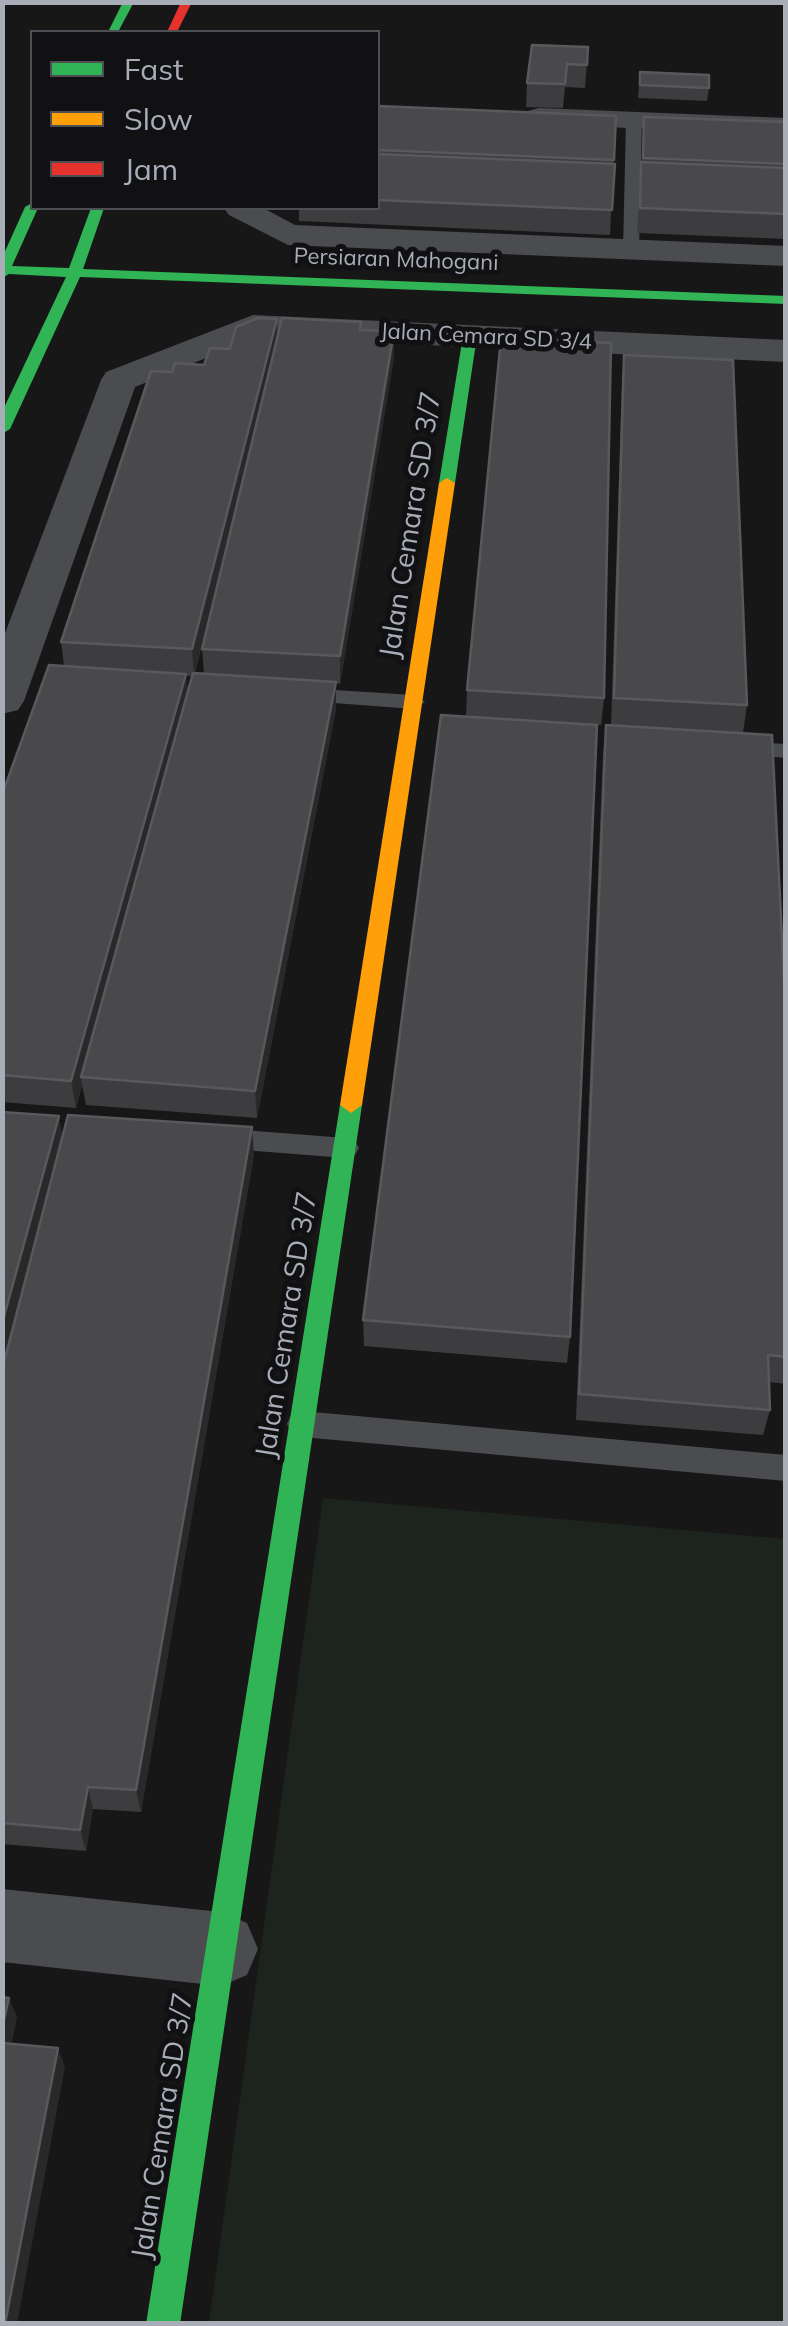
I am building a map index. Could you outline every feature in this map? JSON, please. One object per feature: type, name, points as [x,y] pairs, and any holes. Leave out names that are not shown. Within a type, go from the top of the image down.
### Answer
[{"type":"street","points":[[114,30],[129,2]]},
{"type":"street","points":[[173,30],[187,2]]},
{"type":"street","points":[[516,116],[786,127]]},
{"type":"street","points":[[4,272],[31,210]]},
{"type":"street","points":[[2,430],[74,272],[97,210]]},
{"type":"street","points":[[100,210],[116,230]]},
{"type":"street","points":[[244,210],[288,235],[786,256]]},
{"type":"street","points":[[144,255],[210,278]]},
{"type":"street","name":"Persiaran Mahogani","points":[[4,272],[786,300]]},
{"type":"street","points":[[121,300],[210,278]]},
{"type":"street","points":[[45,334],[73,314],[89,310]]},
{"type":"street","name":"Jalan Cemara SD 3/4","points":[[15,685],[119,380],[254,326],[786,350]]},
{"type":"street","name":"Jalan Cemara SD 3/7","points":[[163,2324],[345,1148],[420,727],[414,702],[470,336]]},
{"type":"street","points":[[2,1925],[221,1949]]},
{"type":"lane","points":[[630,250],[634,121]]},
{"type":"lane","points":[[280,694],[414,702]]},
{"type":"lane","points":[[706,746],[786,751]]},
{"type":"lane","points":[[193,1136],[345,1148]]},
{"type":"lane","points":[[302,1424],[786,1468]]},
{"type":"shaded area","points":[[323,1498],[785,1539],[785,2323],[209,2323]]},
{"type":"building","points":[[532,45],[588,47],[587,65],[567,64],[565,84],[527,83]]},
{"type":"building","points":[[640,72],[709,75],[709,88],[640,85]]},
{"type":"building","points":[[380,106],[616,116],[614,160],[380,150]]},
{"type":"building","points":[[644,117],[786,122],[786,164],[643,158]]},
{"type":"building","points":[[380,154],[615,164],[612,210],[380,200]]},
{"type":"building","points":[[641,162],[786,168],[786,214],[640,208]]},
{"type":"building","points":[[258,318],[277,319],[192,649],[61,642],[151,371],[172,372],[175,363],[204,365],[210,348],[230,349],[236,327]]},
{"type":"building","points":[[282,318],[361,322],[360,330],[394,331],[340,656],[202,649]]},
{"type":"building","points":[[501,338],[611,343],[604,698],[467,690]]},
{"type":"building","points":[[624,355],[733,360],[747,705],[614,698]]},
{"type":"building","points":[[49,665],[186,674],[71,1081],[2,1075],[2,795]]},
{"type":"building","points":[[193,673],[336,682],[255,1091],[81,1077]]},
{"type":"building","points":[[441,715],[597,725],[570,1337],[363,1320]]},
{"type":"building","points":[[606,725],[772,735],[786,1020],[786,1357],[768,1355],[770,1410],[579,1394]]},
{"type":"building","points":[[2,1112],[59,1116],[2,1324]]},
{"type":"building","points":[[68,1115],[252,1127],[136,1790],[88,1787],[80,1830],[2,1823],[2,1370]]},
{"type":"building","points":[[2,1997],[9,1998],[2,2028]]},
{"type":"building","points":[[2,2043],[58,2048],[5,2324],[2,2324]]},
{"type":"traffic: fast","points":[[114,30],[129,2]]},
{"type":"traffic: fast","points":[[2,274],[31,210]]},
{"type":"traffic: fast","points":[[2,429],[75,272],[97,210]]},
{"type":"traffic: fast","points":[[5,270],[786,300]]},
{"type":"traffic: fast","points":[[447,483],[470,336]]},
{"type":"traffic: fast","points":[[163,2324],[351,1105]]},
{"type":"traffic: slow","points":[[351,1105],[447,483]]},
{"type":"traffic: jam","points":[[173,30],[187,2]]}]
